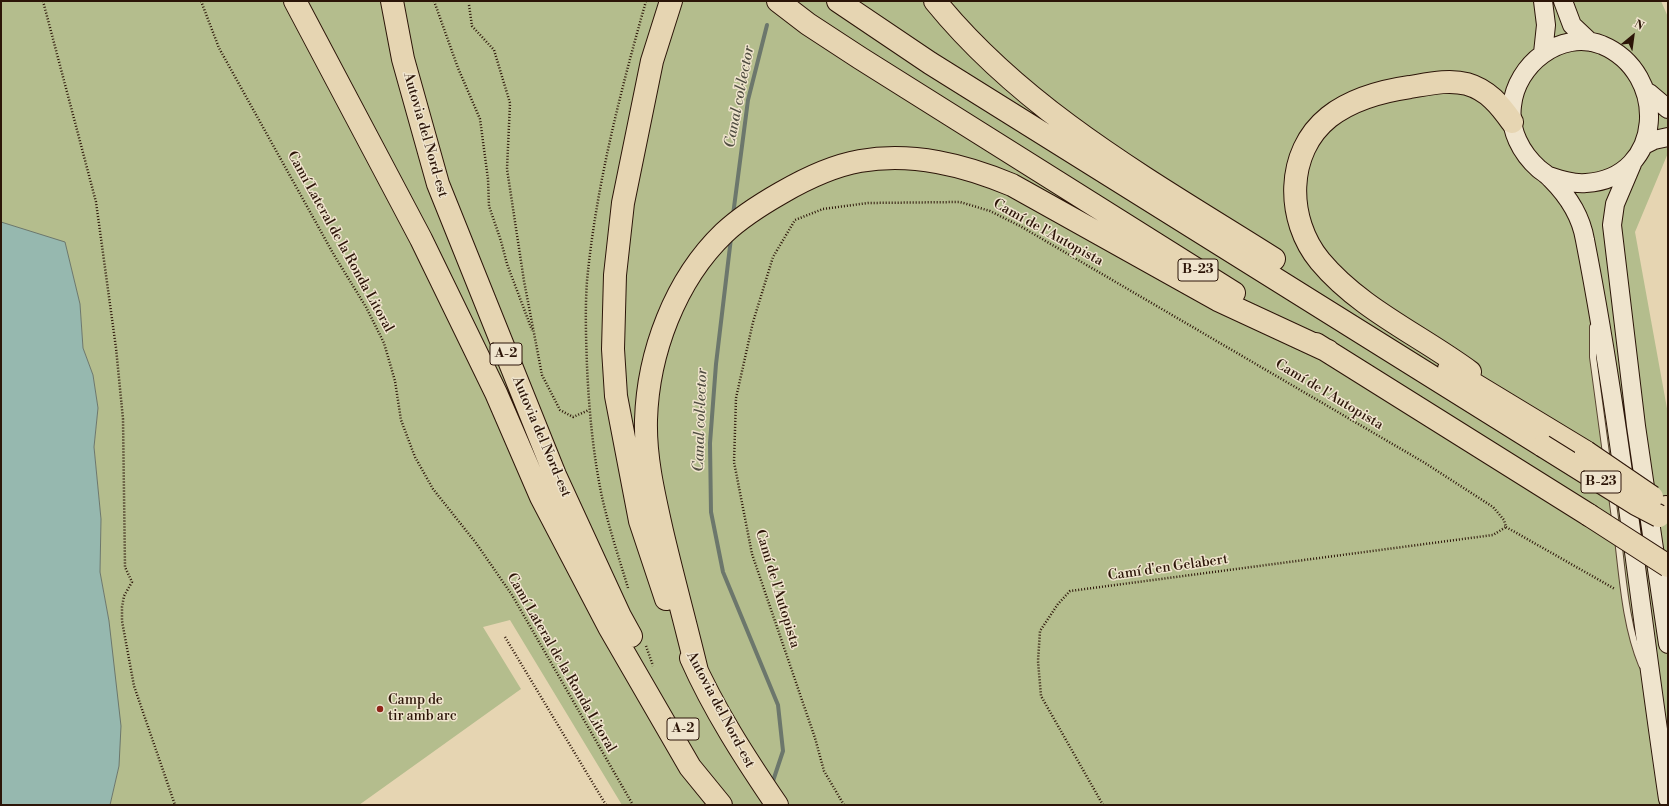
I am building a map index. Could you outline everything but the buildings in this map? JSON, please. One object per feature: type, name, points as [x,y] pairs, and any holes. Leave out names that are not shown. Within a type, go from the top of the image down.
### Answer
[{"type":"highway","points":[[295,1],[424,246],[496,393],[541,496],[609,627],[698,766],[721,805]]},
{"type":"highway","name":"Autovia del Nord-est","points":[[392,1],[403,59],[438,184],[555,475],[620,616],[688,739],[698,766],[729,805]]},
{"type":"highway","name":"B-23","points":[[778,1],[808,24],[981,134],[1668,566]]},
{"type":"highway","name":"B-23","points":[[838,1],[937,67],[1545,437],[1636,504],[1665,512]]},
{"type":"highway","points":[[935,1],[990,60],[1054,116],[1090,142],[1330,295],[1545,437],[1586,452],[1665,512]]},
{"type":"highway","name":"Autovia del Nord-est","points":[[670,3],[652,61],[623,203],[615,275],[613,348],[616,396],[640,522],[666,600],[697,671],[744,758],[776,805]]},
{"type":"highway","points":[[1512,122],[1493,97],[1467,84],[1450,82],[1423,84],[1365,97],[1344,107],[1328,118],[1311,139],[1303,152],[1296,171],[1294,188],[1295,207],[1302,233],[1310,248],[1337,280],[1371,306],[1462,366],[1545,437]]},
{"type":"highway","points":[[697,671],[654,493],[646,444],[646,418],[653,368],[667,320],[683,286],[702,258],[723,234],[760,205],[804,180],[841,165],[883,159],[921,160],[962,167],[979,172],[1012,185],[1218,300],[1328,351]]},
{"type":"main road","points":[[1543,53],[1546,25],[1544,1]]},
{"type":"main road","points":[[1563,1],[1572,25],[1590,42]]},
{"type":"main road","points":[[1668,644],[1636,426],[1612,225],[1615,204],[1633,162],[1644,145],[1652,119],[1649,93],[1641,76],[1629,62],[1608,48],[1590,42],[1562,44],[1543,53],[1525,71],[1518,83],[1512,108],[1512,122],[1517,140],[1526,156],[1549,176],[1564,193],[1583,228],[1616,425],[1650,679],[1668,798]]},
{"type":"main road","points":[[1649,93],[1668,109]]},
{"type":"main road","points":[[1644,145],[1654,140],[1668,137]]},
{"type":"main road","points":[[1549,176],[1569,182],[1584,183],[1599,181],[1613,176],[1633,162]]},
{"type":"lane","points":[[1596,302],[1592,337],[1593,357],[1625,596],[1634,644],[1642,665],[1650,679]]},
{"type":"path","points":[[43,1],[96,202],[114,333],[123,419],[125,567],[132,582],[124,596],[122,621],[134,686],[175,805]]},
{"type":"path","name":"Camí Lateral de la Ronda Litoral","points":[[201,1],[219,48],[334,254],[366,308],[384,343],[395,381],[401,420],[415,457],[433,489],[476,543],[512,595],[633,805]]},
{"type":"path","points":[[434,1],[458,68],[480,119],[488,179],[489,206],[502,241],[507,264],[535,338]]},
{"type":"path","points":[[469,5],[472,26],[494,50],[510,104],[507,170],[524,281],[542,376],[560,410],[573,417],[590,410]]},
{"type":"path","name":"Camí de l'Autopista","points":[[844,805],[824,771],[815,738],[752,554],[734,462],[736,398],[753,322],[773,257],[795,220],[822,209],[868,203],[960,202],[990,211],[1020,226],[1425,463],[1493,507],[1504,520],[1506,527]]},
{"type":"path","points":[[1506,527],[1625,596]]},
{"type":"path","name":"Camí d'en Gelabert","points":[[1103,805],[1041,696],[1038,661],[1040,631],[1058,604],[1070,591],[1493,535],[1506,527]]},
{"type":"path","points":[[505,637],[606,805]]},
{"type":"green space","points":[[1,1],[1661,1],[1668,17],[1668,153],[1635,232],[1668,414],[1668,805],[622,805],[510,620],[483,627],[521,689],[359,805],[110,805],[119,766],[109,621],[100,572],[101,519],[94,447],[98,408],[93,375],[83,348],[80,304],[65,243],[1,222]]},
{"type":"water","points":[[1,222],[65,242],[80,304],[83,348],[93,375],[98,408],[94,447],[101,519],[100,572],[109,621],[121,726],[119,766],[110,805],[1,805]]},
{"type":"waterway","name":"Canal col·lector","points":[[733,215],[748,100],[767,25]]},
{"type":"waterway","name":"Canal col·lector","points":[[731,238],[716,364],[710,443],[711,512],[723,572],[778,705],[783,751],[772,784]]},
{"type":"place","name":"Camp de tir amb arc","points":[[380,709]]}]
